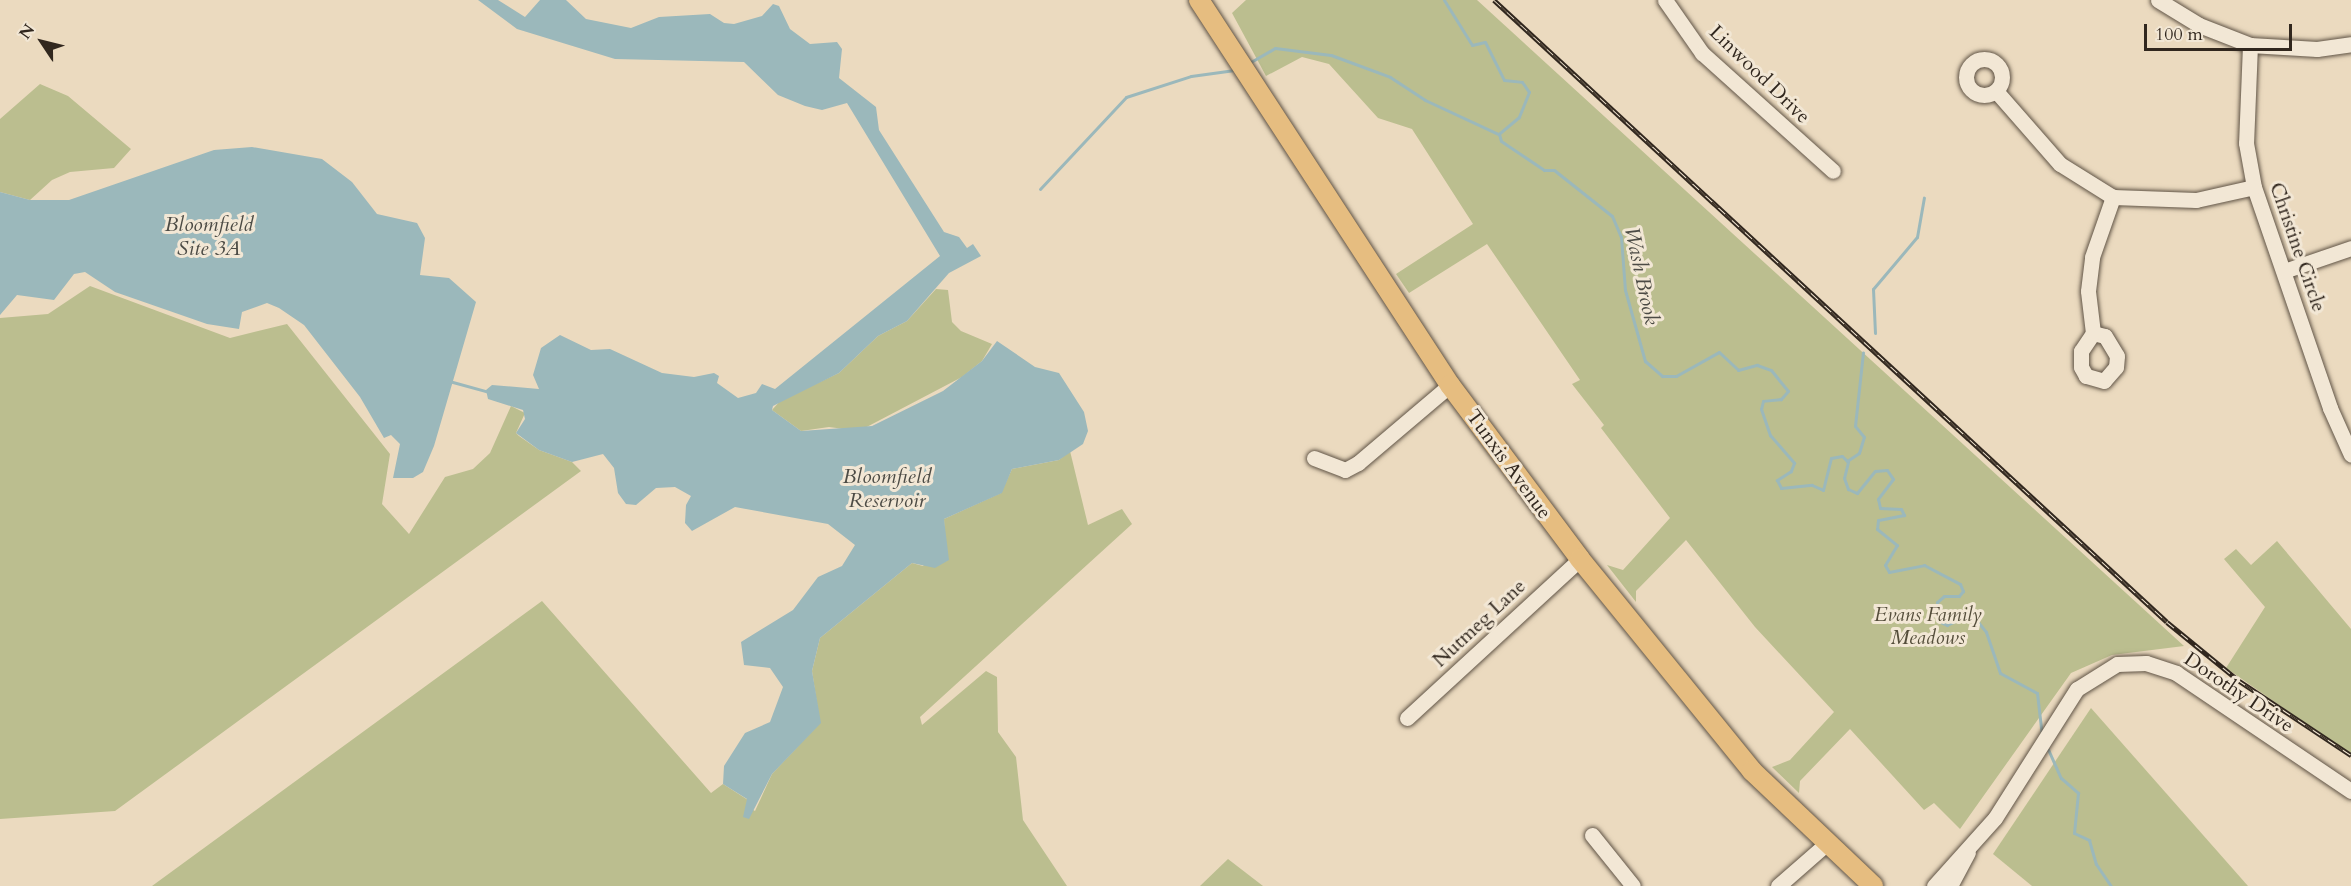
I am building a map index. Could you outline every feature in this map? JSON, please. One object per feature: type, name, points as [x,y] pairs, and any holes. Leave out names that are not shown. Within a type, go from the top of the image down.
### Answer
[{"type":"main road","name":"Tunxis Avenue","points":[[1199,0],[1245,66],[1450,385],[1580,559],[1717,731],[1826,844],[1873,886]]},
{"type":"street","name":"Linwood Drive","points":[[1665,0],[1702,52],[1833,171]]},
{"type":"street","points":[[2158,0],[2199,25],[2250,45],[2317,49],[2351,44]]},
{"type":"street","name":"Christine Circle","points":[[2250,45],[2245,115],[2254,187],[2330,408],[2351,455]]},
{"type":"street","points":[[1996,91],[2060,164],[2113,197],[2196,200],[2254,187]]},
{"type":"street","points":[[2093,333],[2088,291],[2092,257],[2113,197]]},
{"type":"street","points":[[2284,271],[2351,248]]},
{"type":"street","points":[[1314,458],[1345,470],[1450,385]]},
{"type":"street","name":"Nutmeg Lane","points":[[1407,718],[1580,559]]},
{"type":"street","name":"Dorothy Drive","points":[[1950,886],[1970,850],[2089,678],[2117,664],[2146,663],[2176,673],[2351,791]]},
{"type":"street","points":[[1592,836],[1633,886]]},
{"type":"street","points":[[1778,886],[1826,844]]},
{"type":"street","name":"Dorothy Drive","points":[[1934,886],[1970,850]]},
{"type":"green space","name":"Evans Family Meadows","points":[[1246,0],[1477,0],[2184,646],[2112,655],[2071,673],[1960,829],[1934,803],[1924,810],[1850,729],[1800,781],[1799,793],[1772,767],[1790,760],[1834,712],[1755,627],[1686,540],[1636,591],[1636,602],[1607,565],[1623,570],[1670,518],[1601,428],[1604,425],[1572,384],[1580,380],[1487,244],[1409,293],[1396,274],[1473,224],[1412,129],[1378,118],[1329,64],[1302,57],[1266,76],[1232,13]]},
{"type":"green space","points":[[40,84],[68,96],[131,149],[114,168],[70,172],[52,180],[30,200],[0,192],[0,119]]},
{"type":"green space","points":[[90,286],[230,338],[287,324],[390,454],[382,504],[409,534],[445,477],[473,469],[490,453],[511,406],[525,413],[516,433],[519,436],[539,450],[572,462],[581,471],[115,811],[0,819],[0,318],[48,314]]},
{"type":"green space","points":[[936,289],[948,290],[952,322],[961,331],[992,344],[982,361],[962,377],[859,431],[829,427],[801,431],[772,410],[781,400],[839,373],[878,336],[907,321]]},
{"type":"green space","points":[[1070,451],[1088,525],[1122,509],[1132,524],[920,717],[922,725],[986,671],[997,677],[998,732],[1016,757],[1023,820],[1067,886],[152,886],[542,601],[711,793],[723,784],[748,800],[748,807],[755,811],[772,774],[820,723],[812,671],[820,638],[912,563],[923,566],[945,539],[944,519],[1001,493],[1012,469],[1059,460]]},
{"type":"green space","points":[[2277,541],[2351,629],[2351,755],[2226,668],[2265,607],[2224,559],[2236,549],[2251,565]]},
{"type":"green space","points":[[2091,708],[2248,886],[2032,886],[1993,854]]},
{"type":"green space","points":[[1228,859],[1263,886],[1200,886]]},
{"type":"water","name":"Bloomfield Reservoir","points":[[478,0],[498,0],[525,17],[540,0],[566,0],[586,19],[631,28],[659,17],[710,14],[724,23],[734,24],[762,16],[773,4],[779,6],[790,29],[810,44],[837,42],[842,49],[839,78],[876,107],[879,130],[944,232],[959,237],[967,248],[973,244],[981,256],[949,273],[907,321],[878,336],[839,373],[773,406],[772,410],[801,431],[872,426],[943,391],[982,361],[997,341],[1035,367],[1059,373],[1084,412],[1088,431],[1083,444],[1059,460],[1012,469],[1002,493],[944,519],[949,560],[935,568],[912,563],[820,638],[812,671],[821,723],[772,774],[749,819],[743,817],[747,799],[723,784],[724,766],[745,733],[770,722],[783,687],[770,668],[744,665],[741,642],[793,610],[818,577],[842,566],[855,545],[828,524],[735,507],[692,531],[685,523],[686,505],[691,496],[675,487],[656,488],[636,505],[626,504],[618,493],[614,468],[603,454],[572,462],[539,450],[516,433],[525,419],[523,410],[488,399],[486,390],[492,385],[539,389],[533,375],[541,348],[560,335],[591,350],[610,349],[662,373],[694,377],[714,373],[719,376],[717,383],[738,398],[756,393],[762,384],[775,389],[940,256],[847,103],[822,110],[805,106],[778,95],[744,62],[615,59],[517,29]]},
{"type":"water","name":"Bloomfield Site 3A","points":[[252,147],[322,159],[352,182],[377,214],[417,223],[425,238],[420,275],[449,278],[476,302],[434,446],[423,472],[413,478],[393,478],[400,444],[391,435],[384,438],[360,397],[304,325],[279,308],[267,303],[242,312],[239,329],[207,324],[115,292],[85,272],[74,274],[54,300],[17,295],[0,315],[0,192],[30,200],[69,200],[214,150]]},
{"type":"waterway","name":"Wash Brook","points":[[1444,0],[1472,45],[1485,42],[1504,80],[1522,82],[1529,92],[1519,117],[1499,134],[1501,141],[1544,170],[1554,170],[1612,216],[1621,237],[1625,290],[1645,361],[1662,376],[1676,376],[1719,352],[1738,370],[1757,365],[1771,370],[1788,391],[1781,399],[1763,401],[1761,409],[1770,435],[1794,463],[1791,471],[1777,480],[1781,488],[1812,485],[1823,490],[1831,458],[1842,456],[1848,462],[1844,478],[1848,489],[1857,493],[1875,471],[1887,470],[1893,479],[1878,499],[1880,508],[1901,509],[1904,515],[1878,520],[1877,529],[1897,545],[1885,565],[1889,572],[1924,565],[1960,584],[1963,591],[1959,596],[1944,596],[1937,602],[1938,621],[1947,625],[1964,617],[1978,622],[1986,632],[2000,673],[2037,693],[2042,736]]},
{"type":"waterway","points":[[1249,63],[1275,48],[1331,55],[1390,77],[1425,100],[1498,134]]},
{"type":"waterway","points":[[1040,189],[1126,97],[1191,76],[1235,70]]},
{"type":"waterway","points":[[1875,333],[1873,289],[1917,237],[1924,198]]},
{"type":"waterway","points":[[1847,461],[1859,453],[1864,437],[1855,426],[1863,352]]},
{"type":"waterway","points":[[449,381],[489,392]]},
{"type":"waterway","name":"Wash Brook","points":[[2047,747],[2061,778],[2078,793],[2074,833],[2089,840],[2096,864],[2111,886]]},
{"type":"railway","points":[[1494,0],[2167,622],[2238,680],[2351,755]]}]
